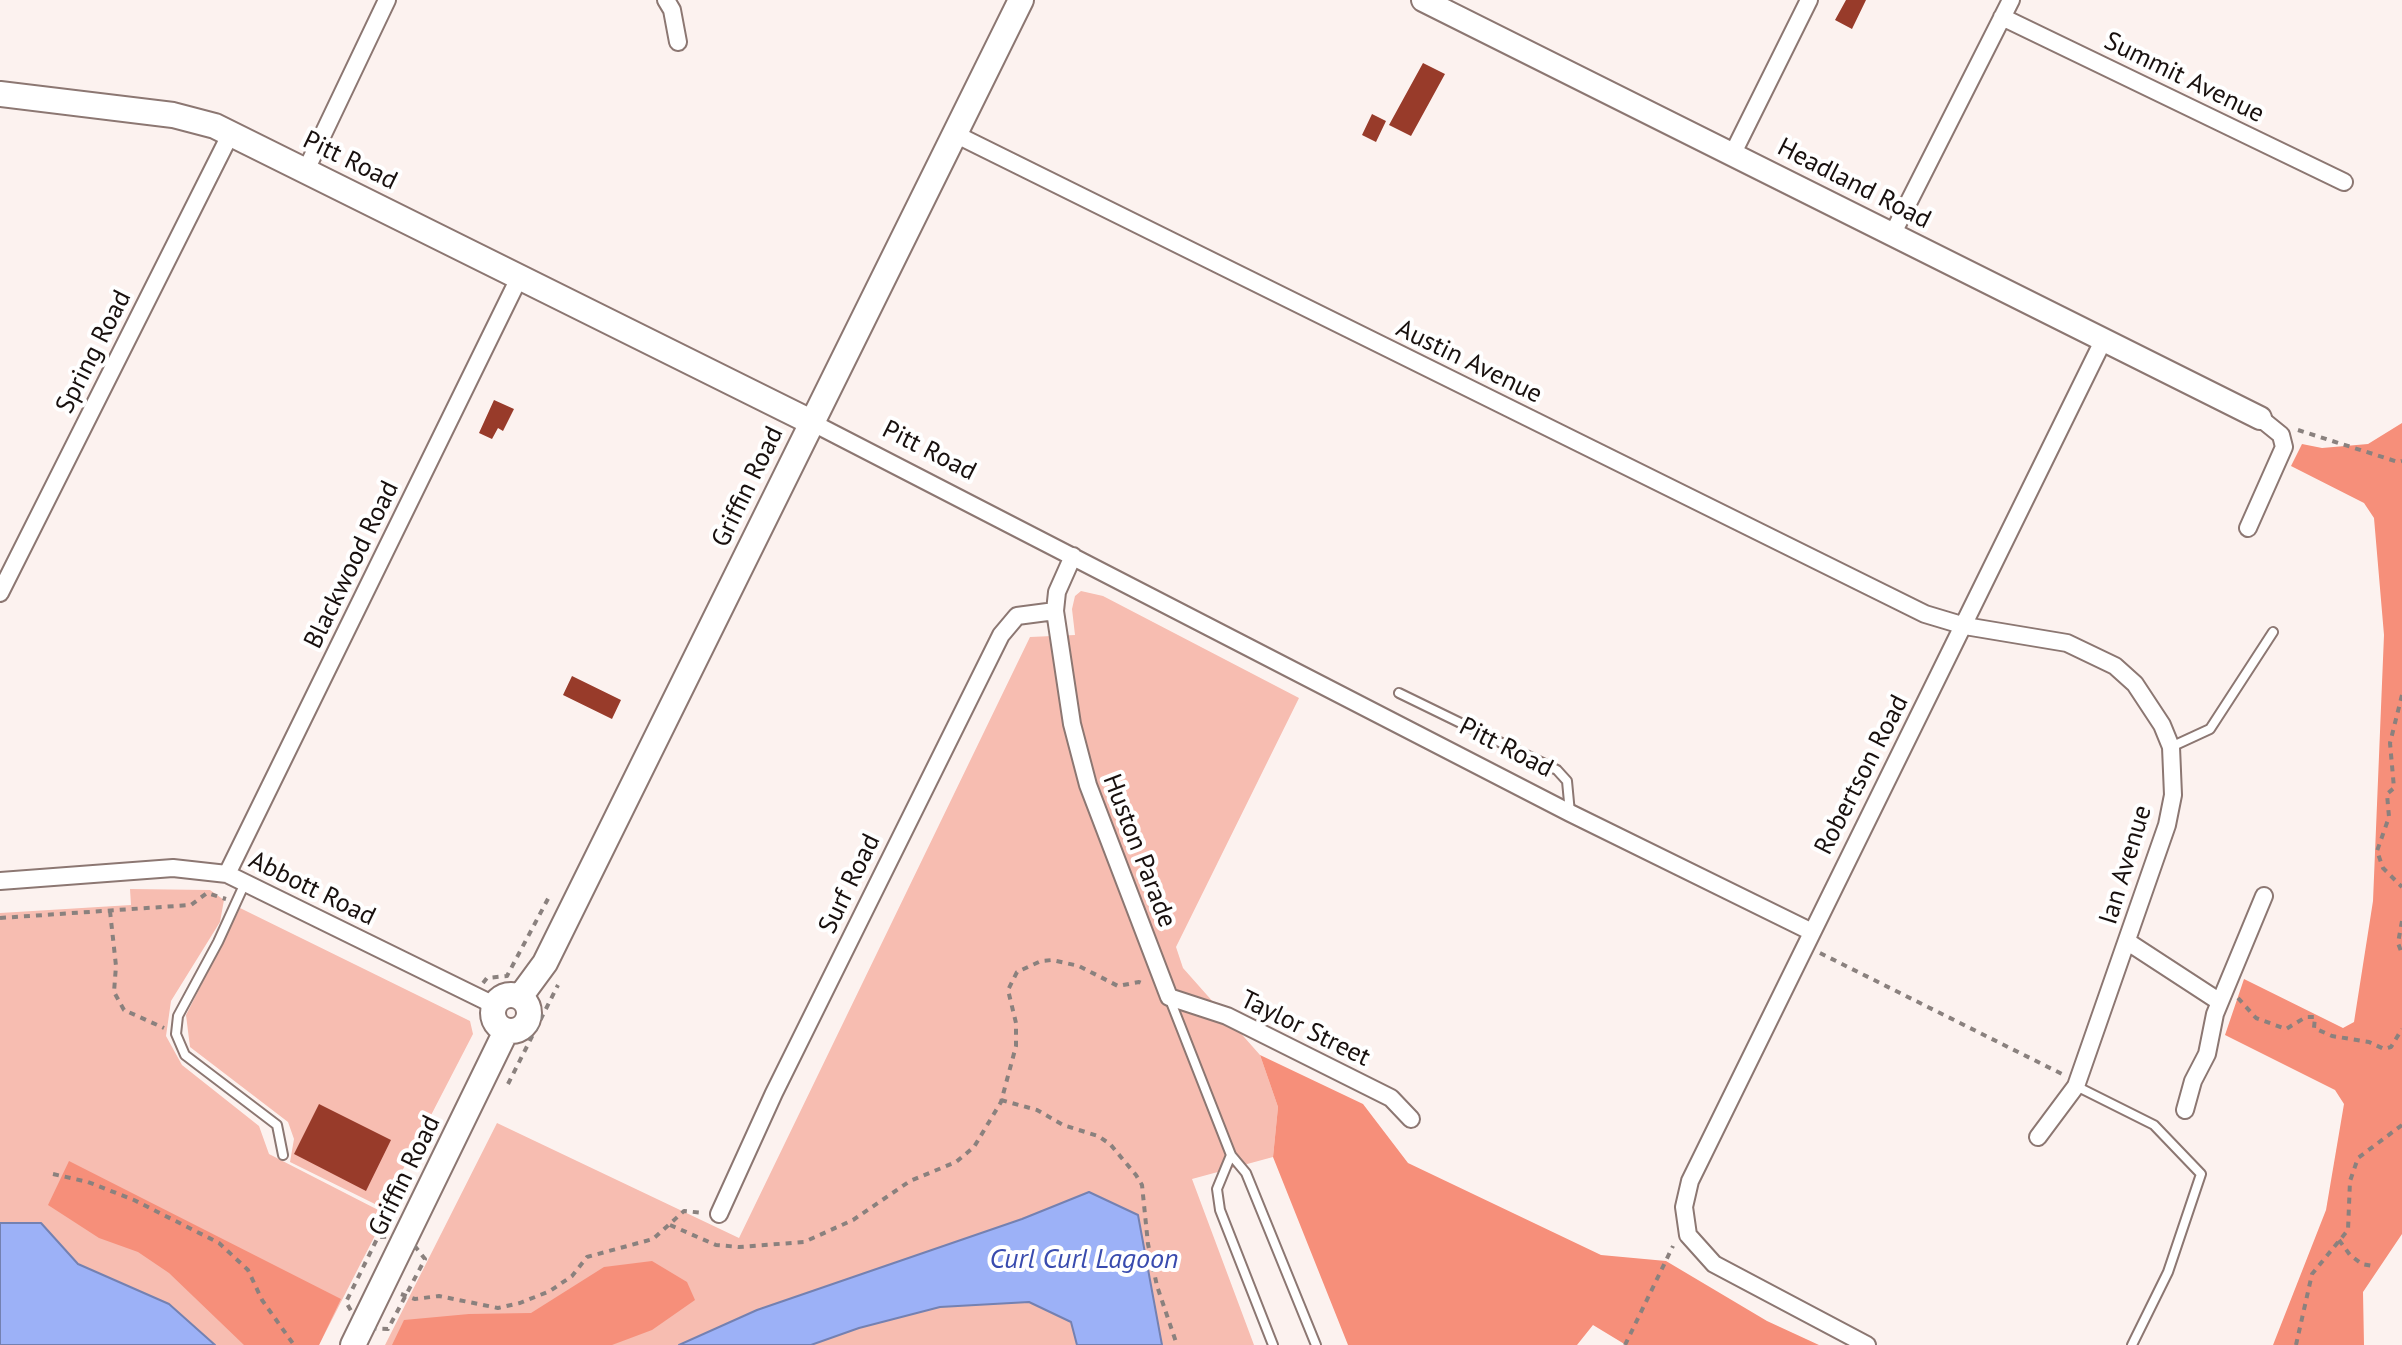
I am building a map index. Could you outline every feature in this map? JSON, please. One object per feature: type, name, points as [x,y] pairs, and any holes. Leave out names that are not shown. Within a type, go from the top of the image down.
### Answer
[{"type":"main road","name":"Griffin Road","points":[[520,997],[545,963],[1021,0]]},
{"type":"main road","name":"Pitt Road","points":[[0,94],[173,115],[231,133],[811,422]]},
{"type":"main road","points":[[508,995],[520,997],[528,1006],[527,1023],[518,1031],[506,1031],[493,1018],[494,1005],[508,995]]},
{"type":"main road","name":"Griffin Road","points":[[353,1345],[506,1031]]},
{"type":"street","points":[[306,170],[387,0]]},
{"type":"street","points":[[666,0],[672,10],[678,42]]},
{"type":"street","name":"Headland Road","points":[[1423,0],[2260,418]]},
{"type":"street","points":[[1733,153],[1809,0]]},
{"type":"street","points":[[1892,235],[2011,0]]},
{"type":"street","name":"Summit Avenue","points":[[2002,17],[2344,182]]},
{"type":"street","name":"Spring Road","points":[[0,593],[231,133]]},
{"type":"street","name":"Austin Avenue","points":[[955,134],[1925,614],[1965,626]]},
{"type":"street","name":"Blackwood Road","points":[[227,874],[520,276]]},
{"type":"street","name":"Robertson Road","points":[[1867,1345],[1714,1264],[1688,1235],[1684,1207],[1690,1181],[1806,938],[1965,626],[2103,341]]},
{"type":"street","points":[[2248,528],[2284,447],[2281,435],[2260,418]]},
{"type":"street","name":"Pitt Road","points":[[811,422],[1806,938]]},
{"type":"street","name":"Huston Parade","points":[[1073,556],[1057,592],[1055,611],[1078,754],[1169,997]]},
{"type":"street","name":"Surf Road","points":[[719,1214],[781,1079],[994,647],[1017,616],[1055,611]]},
{"type":"street","name":"Ian Avenue","points":[[1965,626],[2067,643],[2103,659],[2135,684],[2162,725],[2171,747],[2173,795],[2167,825],[2128,942],[2076,1086],[2038,1137]]},
{"type":"street","name":"Abbott Road","points":[[0,881],[173,868],[227,874],[494,1005]]},
{"type":"street","points":[[2185,1110],[2193,1081],[2207,1054],[2220,1002],[2264,896]]},
{"type":"street","points":[[2128,942],[2220,1002]]},
{"type":"street","name":"Taylor Street","points":[[1169,997],[1227,1016],[1391,1098],[1411,1119]]},
{"type":"lane","points":[[2171,747],[2210,729],[2273,632]]},
{"type":"lane","points":[[1399,693],[1557,770],[1567,781],[1570,813]]},
{"type":"lane","points":[[245,882],[178,1016],[176,1034],[185,1055],[277,1125],[283,1155]]},
{"type":"lane","name":"Huston Parade","points":[[1169,997],[1231,1155],[1246,1173],[1316,1345]]},
{"type":"lane","points":[[2076,1086],[2154,1125],[2201,1174],[2168,1272],[2132,1345]]},
{"type":"lane","points":[[1231,1155],[1217,1189],[1220,1210],[1273,1345]]},
{"type":"path","points":[[2260,418],[2402,461]]},
{"type":"path","points":[[2402,695],[2390,743],[2394,788],[2387,794],[2389,817],[2377,851],[2383,868],[2402,887]]},
{"type":"path","points":[[0,918],[191,905],[207,893],[236,902]]},
{"type":"path","points":[[483,982],[507,976],[550,895]]},
{"type":"path","points":[[110,911],[116,966],[114,992],[124,1010],[176,1034]]},
{"type":"path","points":[[2402,921],[2398,943],[2402,954]]},
{"type":"path","points":[[1806,938],[2059,1072],[2076,1086]]},
{"type":"path","points":[[670,1225],[716,1245],[804,1242],[853,1220],[910,1181],[956,1162],[974,1147],[1001,1100],[1016,1046],[1016,1023],[1008,990],[1017,972],[1041,961],[1052,960],[1079,966],[1118,986],[1139,982]]},
{"type":"path","points":[[508,1084],[563,975]]},
{"type":"path","points":[[2238,998],[2256,1018],[2286,1029],[2306,1017],[2315,1017],[2314,1028],[2332,1036],[2369,1042],[2384,1049],[2391,1047],[2402,1029]]},
{"type":"path","points":[[1001,1100],[1021,1104],[1063,1125],[1098,1136],[1110,1144],[1136,1175],[1142,1185],[1157,1286],[1177,1345]]},
{"type":"path","points":[[2296,1345],[2312,1274],[2348,1230],[2350,1181],[2358,1158],[2402,1125]]},
{"type":"path","points":[[53,1174],[88,1182],[134,1200],[219,1243],[248,1270],[262,1300],[294,1345]]},
{"type":"path","points":[[406,1296],[415,1299],[439,1296],[498,1308],[520,1303],[550,1291],[572,1276],[587,1257],[653,1239],[684,1211],[719,1214]]},
{"type":"path","points":[[2339,1240],[2350,1255],[2362,1264],[2373,1266]]},
{"type":"path","points":[[1625,1345],[1674,1245]]},
{"type":"shaded area","points":[[2402,423],[2402,1234],[2363,1292],[2364,1345],[2273,1345],[2326,1210],[2344,1104],[2335,1090],[2225,1035],[2244,979],[2343,1028],[2354,1022],[2373,901],[2384,635],[2374,518],[2364,503],[2291,466],[2302,444],[2322,448],[2368,444]]},
{"type":"shaded area","points":[[1081,591],[1103,596],[1299,698],[1176,947],[1183,968],[1260,1055],[1278,1107],[1273,1157],[1192,1179],[1254,1345],[1162,1345],[1138,1215],[1089,1192],[1022,1219],[757,1310],[679,1345],[385,1345],[497,1123],[739,1238],[1030,637],[1075,635],[1072,609],[1075,596]]},
{"type":"shaded area","points":[[130,889],[210,890],[224,900],[220,922],[171,1001],[166,1036],[182,1065],[259,1126],[269,1154],[386,1214],[319,1345],[0,1345],[0,913],[131,905]]},
{"type":"shaded area","points":[[240,908],[470,1021],[473,1034],[383,1208],[290,1162],[294,1139],[288,1122],[190,1047],[186,1015]]},
{"type":"shaded area","points":[[1260,1055],[1363,1104],[1408,1163],[1601,1255],[1666,1261],[1767,1321],[1819,1345],[1626,1345],[1593,1325],[1577,1345],[1348,1345],[1273,1157],[1278,1107]]},
{"type":"shaded area","points":[[69,1161],[341,1299],[319,1345],[244,1345],[169,1273],[138,1252],[99,1238],[48,1205]]},
{"type":"shaded area","points":[[652,1261],[687,1282],[695,1300],[652,1330],[612,1345],[392,1345],[404,1320],[469,1314],[531,1313],[604,1267]]},
{"type":"shaded area","points":[[1029,1302],[1072,1322],[1077,1345],[811,1345],[859,1328],[940,1307]]},
{"type":"water","name":"Curl Curl Lagoon","points":[[1089,1192],[1138,1215],[1162,1345],[1077,1345],[1071,1322],[1029,1302],[940,1307],[859,1328],[811,1345],[679,1345],[757,1310],[1022,1219]]},
{"type":"water","points":[[0,1223],[41,1223],[78,1264],[169,1304],[215,1345],[0,1345]]},
{"type":"building","points":[[1846,0],[1866,0],[1852,29],[1835,20]]},
{"type":"building","points":[[1423,63],[1445,74],[1411,136],[1389,125]]},
{"type":"building","points":[[1372,114],[1386,121],[1376,142],[1362,135]]},
{"type":"building","points":[[494,400],[514,409],[503,431],[498,428],[492,439],[479,433]]},
{"type":"building","points":[[572,676],[621,700],[612,719],[563,695]]},
{"type":"building","points":[[319,1104],[391,1140],[366,1191],[294,1154]]}]
